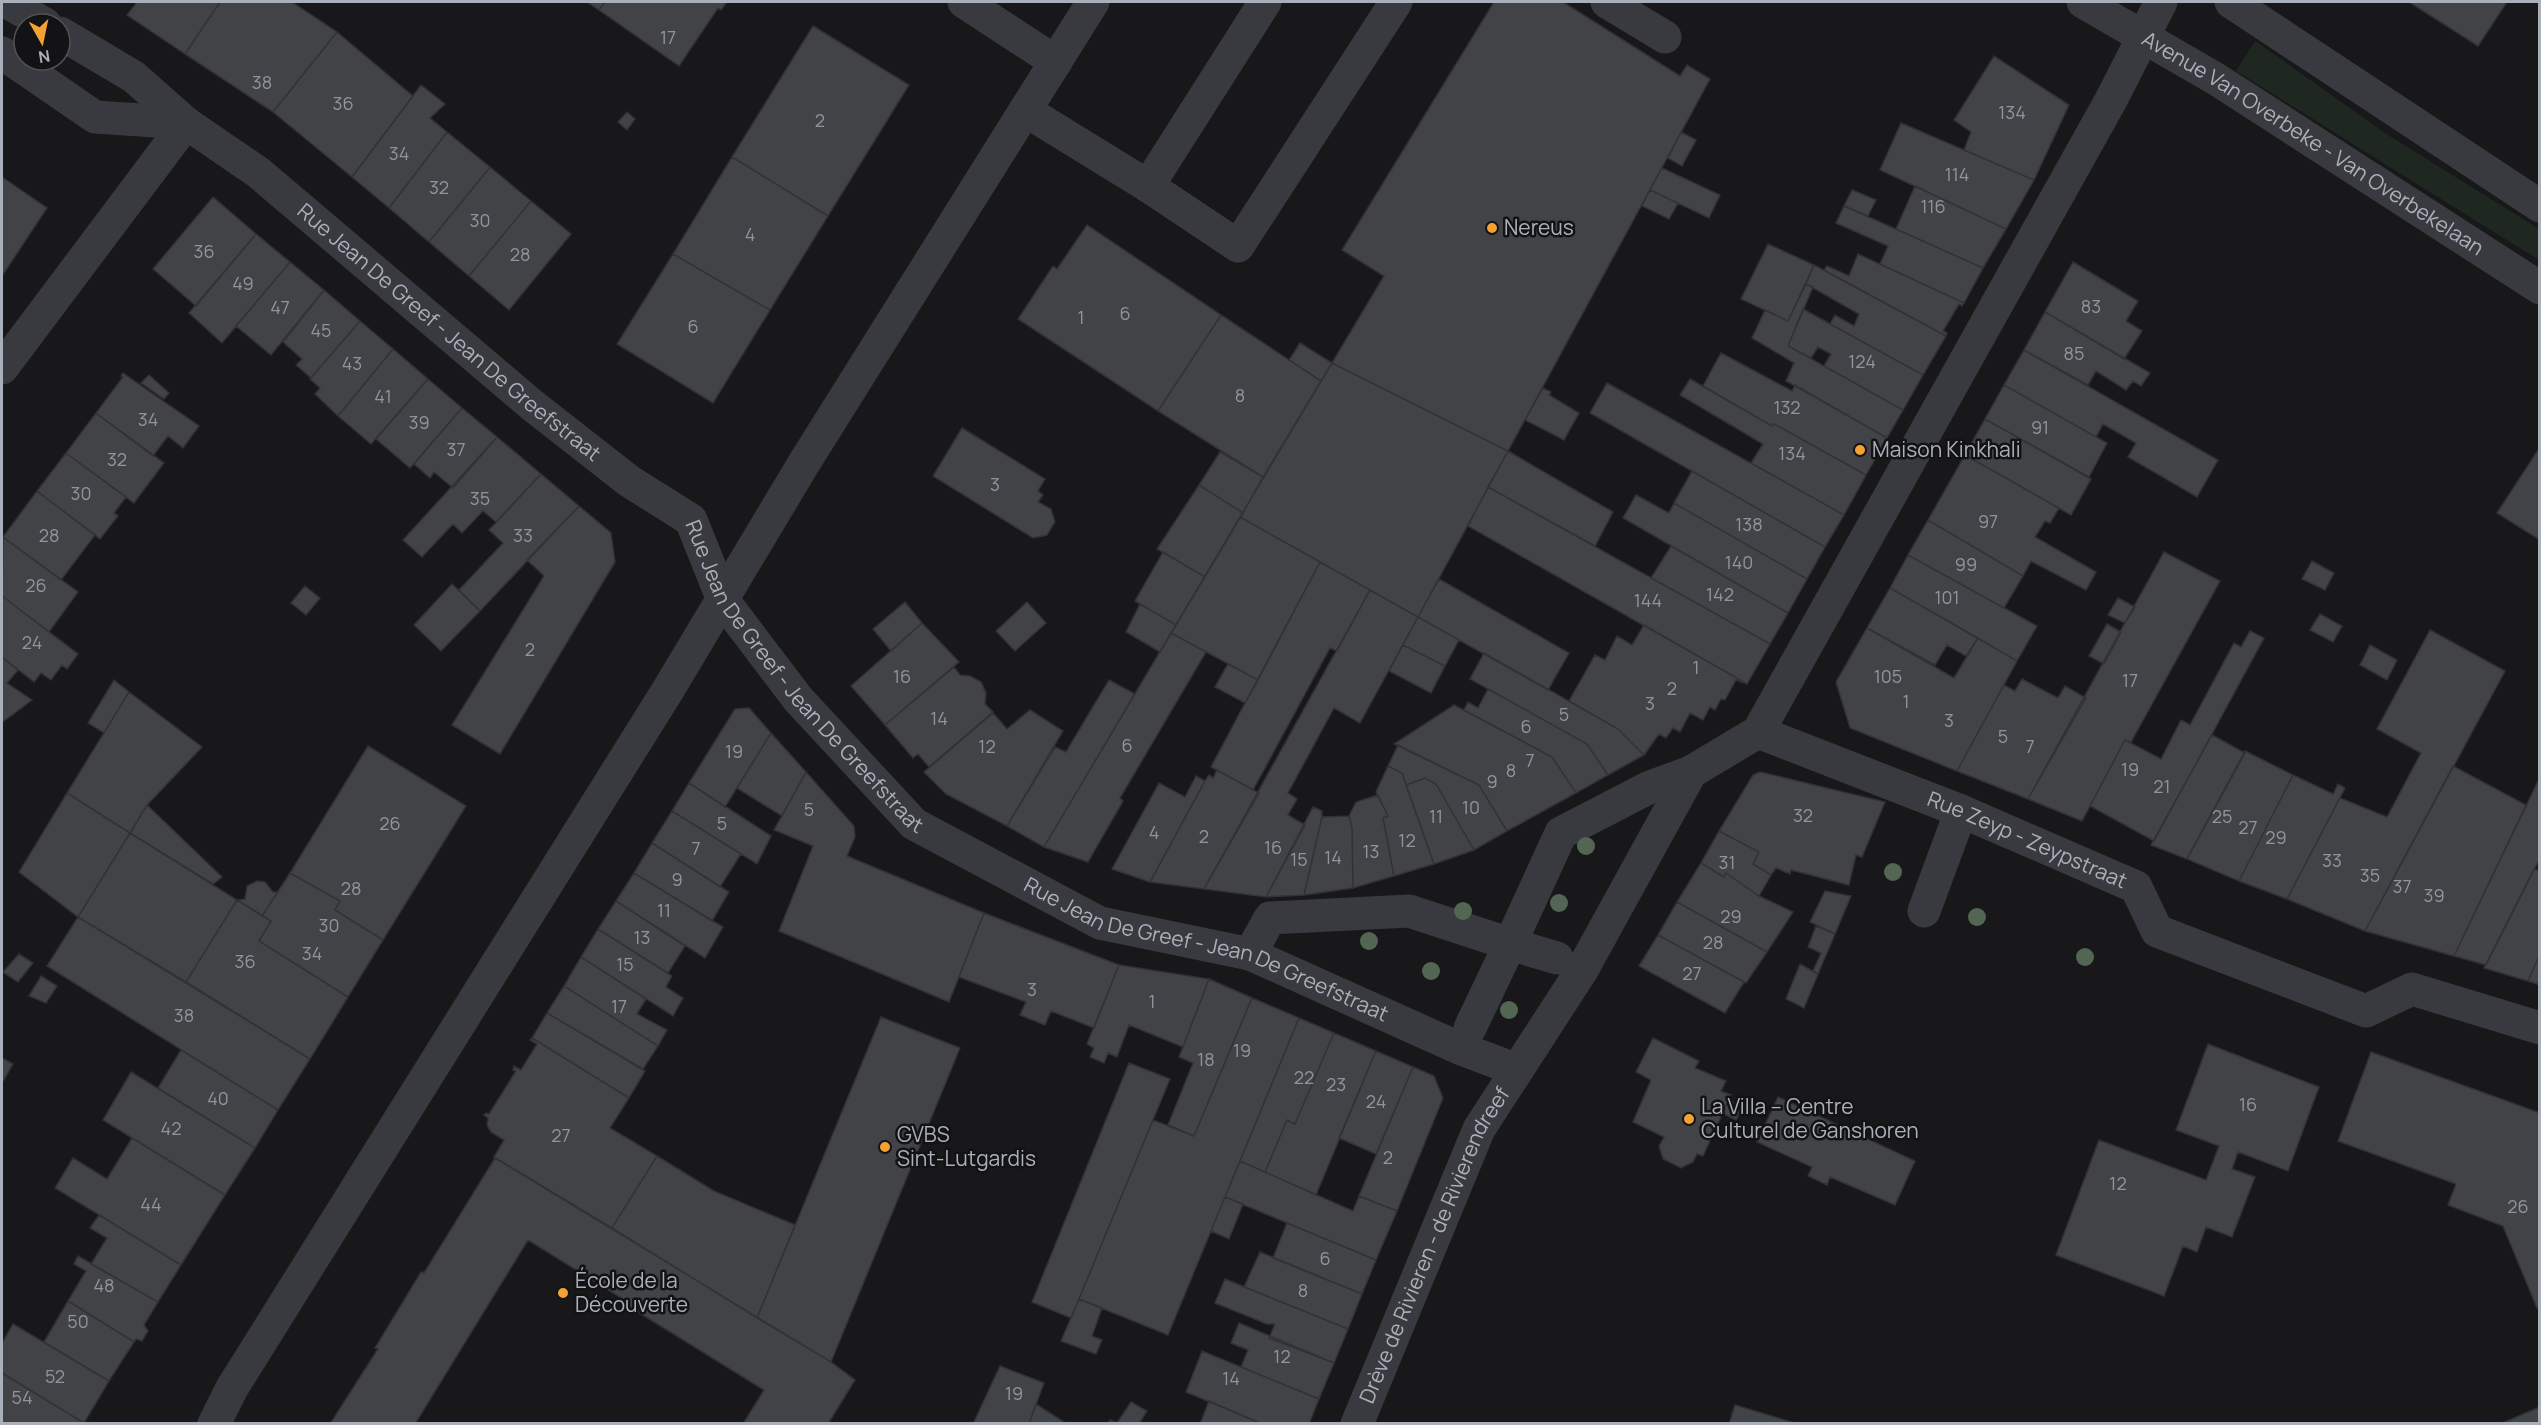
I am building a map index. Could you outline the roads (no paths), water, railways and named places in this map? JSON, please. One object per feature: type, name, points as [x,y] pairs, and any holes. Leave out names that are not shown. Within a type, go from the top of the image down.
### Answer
[{"type":"street","points":[[7,2],[24,12]]},
{"type":"street","points":[[964,2],[1056,62]]},
{"type":"street","points":[[214,1424],[238,1379],[723,600],[804,463],[1093,2]]},
{"type":"street","points":[[1148,186],[1265,2]]},
{"type":"street","points":[[1026,111],[1148,186],[1238,246],[1396,2]]},
{"type":"street","points":[[1607,2],[1665,38]]},
{"type":"street","name":"Avenue Van Overbeke - Van Overbekelaan","points":[[2083,2],[2216,79],[2540,288]]},
{"type":"street","points":[[1470,1028],[1561,834],[1650,787],[1691,772],[1758,732],[2111,100],[2162,2]]},
{"type":"street","points":[[2231,2],[2540,206]]},
{"type":"street","name":"Rue Jean De Greef - Jean De Greefstraat","points":[[72,40],[134,77],[186,123],[259,173],[541,412],[629,481],[692,520],[723,600],[798,699],[914,824],[1100,922],[1250,954],[1460,1048],[1517,1070]]},
{"type":"street","points":[[2,53],[95,117],[186,123]]},
{"type":"street","points":[[2,368],[186,123]]},
{"type":"street","name":"Rue Zeyp - Zeypstraat","points":[[1758,732],[1961,812],[2136,887],[2157,931],[2366,1011],[2412,989],[2540,1028]]},
{"type":"street","name":"Drève de Rivieren - de Rivierendreef","points":[[1358,1424],[1479,1129],[1582,970],[1691,772]]},
{"type":"street","points":[[1924,911],[1961,812]]},
{"type":"street","points":[[1250,954],[1270,918],[1409,911],[1557,958]]},
{"type":"place","name":"Nereus","points":[[1492,228]]},
{"type":"place","name":"Maison Kinkhali","points":[[1860,450]]},
{"type":"place","name":"La Villa – Centre Culturel de Ganshoren","points":[[1689,1119]]},
{"type":"place","name":"GVBS Sint-Lutgardis","points":[[885,1147]]},
{"type":"place","name":"École de la Découverte","points":[[563,1293]]}]
